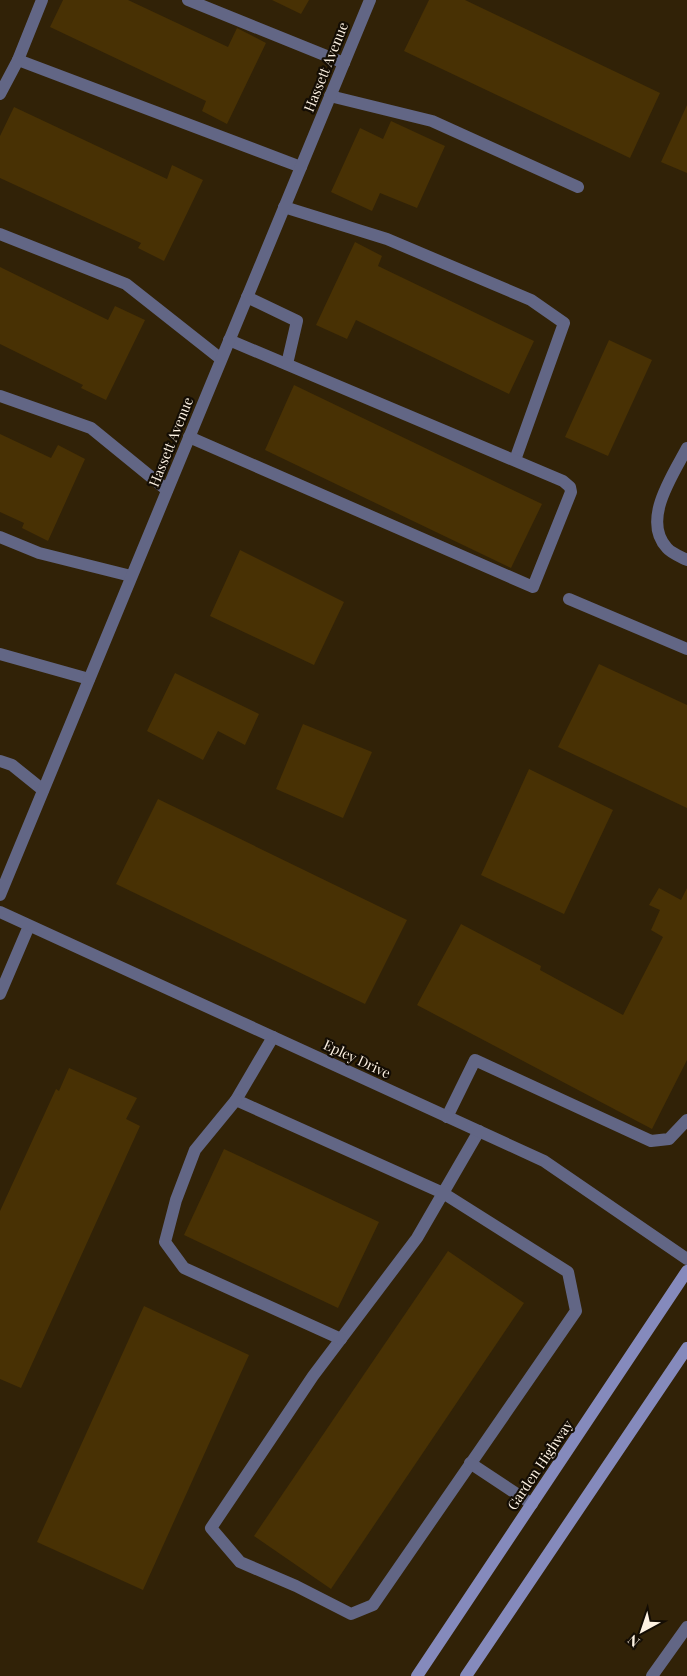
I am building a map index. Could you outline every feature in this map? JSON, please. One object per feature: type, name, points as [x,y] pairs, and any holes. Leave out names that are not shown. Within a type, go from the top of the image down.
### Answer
[{"type":"main road","name":"Garden Highway","points":[[418,1676],[687,1272]]},
{"type":"main road","points":[[466,1676],[687,1348]]},
{"type":"street","points":[[0,94],[18,60],[42,0]]},
{"type":"street","points":[[188,0],[344,63]]},
{"type":"street","name":"Hassett Avenue","points":[[0,894],[370,0]]},
{"type":"street","points":[[18,60],[301,167]]},
{"type":"street","points":[[330,96],[432,121],[578,187]]},
{"type":"street","points":[[284,207],[387,239],[531,300],[564,323],[515,460]]},
{"type":"street","points":[[0,234],[126,284],[221,359]]},
{"type":"street","points":[[247,297],[298,322],[287,364]]},
{"type":"street","points":[[189,437],[532,587],[571,492],[570,487],[563,481],[229,340]]},
{"type":"street","points":[[0,396],[91,428],[167,490]]},
{"type":"street","points":[[687,448],[672,477],[657,514],[658,532],[667,549],[687,560]]},
{"type":"street","points":[[0,537],[39,553],[131,576]]},
{"type":"street","points":[[569,599],[687,649]]},
{"type":"street","points":[[0,654],[89,679]]},
{"type":"street","points":[[0,761],[12,765],[43,790]]},
{"type":"street","name":"Epley Drive","points":[[0,912],[544,1161],[687,1259]]},
{"type":"street","points":[[0,994],[29,926]]},
{"type":"street","points":[[272,1037],[236,1100],[195,1150],[176,1200],[165,1242],[184,1268],[341,1339]]},
{"type":"street","points":[[448,1117],[475,1060],[650,1141],[669,1139],[687,1120]]},
{"type":"street","points":[[236,1100],[443,1193],[568,1272],[576,1311],[373,1605],[351,1614],[296,1586],[240,1562],[211,1528],[313,1376],[417,1238],[443,1193],[479,1131]]},
{"type":"street","points":[[470,1463],[532,1504]]},
{"type":"street","points":[[652,1676],[687,1627]]},
{"type":"building","points":[[63,0],[128,0],[228,47],[237,28],[266,43],[227,124],[202,111],[206,101],[50,27]]},
{"type":"building","points":[[272,0],[309,0],[301,14]]},
{"type":"building","points":[[429,0],[465,0],[660,93],[630,158],[404,51]]},
{"type":"building","points":[[687,105],[687,173],[661,162]]},
{"type":"building","points":[[14,107],[167,179],[172,165],[203,180],[164,261],[138,248],[141,243],[0,178],[0,136]]},
{"type":"building","points":[[391,121],[445,146],[417,208],[380,193],[372,211],[331,192],[360,128],[383,139]]},
{"type":"building","points":[[355,242],[382,256],[378,266],[534,341],[509,394],[356,320],[347,339],[316,325]]},
{"type":"building","points":[[0,267],[108,320],[115,306],[145,320],[106,400],[81,388],[83,385],[0,344]]},
{"type":"building","points":[[609,340],[652,360],[608,456],[565,437]]},
{"type":"building","points":[[294,385],[542,504],[511,568],[265,450]]},
{"type":"building","points":[[0,434],[51,458],[58,445],[85,459],[48,541],[22,528],[24,523],[0,512]]},
{"type":"building","points":[[240,550],[344,602],[314,665],[210,616]]},
{"type":"building","points":[[599,664],[687,705],[687,808],[558,747]]},
{"type":"building","points":[[175,673],[259,714],[245,745],[218,731],[203,760],[147,731]]},
{"type":"building","points":[[303,724],[372,752],[343,818],[276,789]]},
{"type":"building","points":[[529,769],[613,810],[564,914],[481,875]]},
{"type":"building","points":[[158,799],[407,920],[365,1004],[116,884]]},
{"type":"building","points":[[659,888],[681,900],[687,888],[687,1060],[652,1129],[417,1005],[461,924],[541,966],[540,970],[623,1015],[663,937],[651,930],[660,910],[649,905]]},
{"type":"building","points":[[69,1068],[137,1098],[126,1119],[140,1126],[21,1388],[0,1379],[0,1211],[56,1089],[59,1091]]},
{"type":"building","points":[[224,1149],[379,1222],[338,1308],[184,1235]]},
{"type":"building","points":[[448,1251],[524,1303],[331,1589],[254,1536]]},
{"type":"building","points":[[144,1306],[249,1355],[143,1590],[37,1542]]}]
